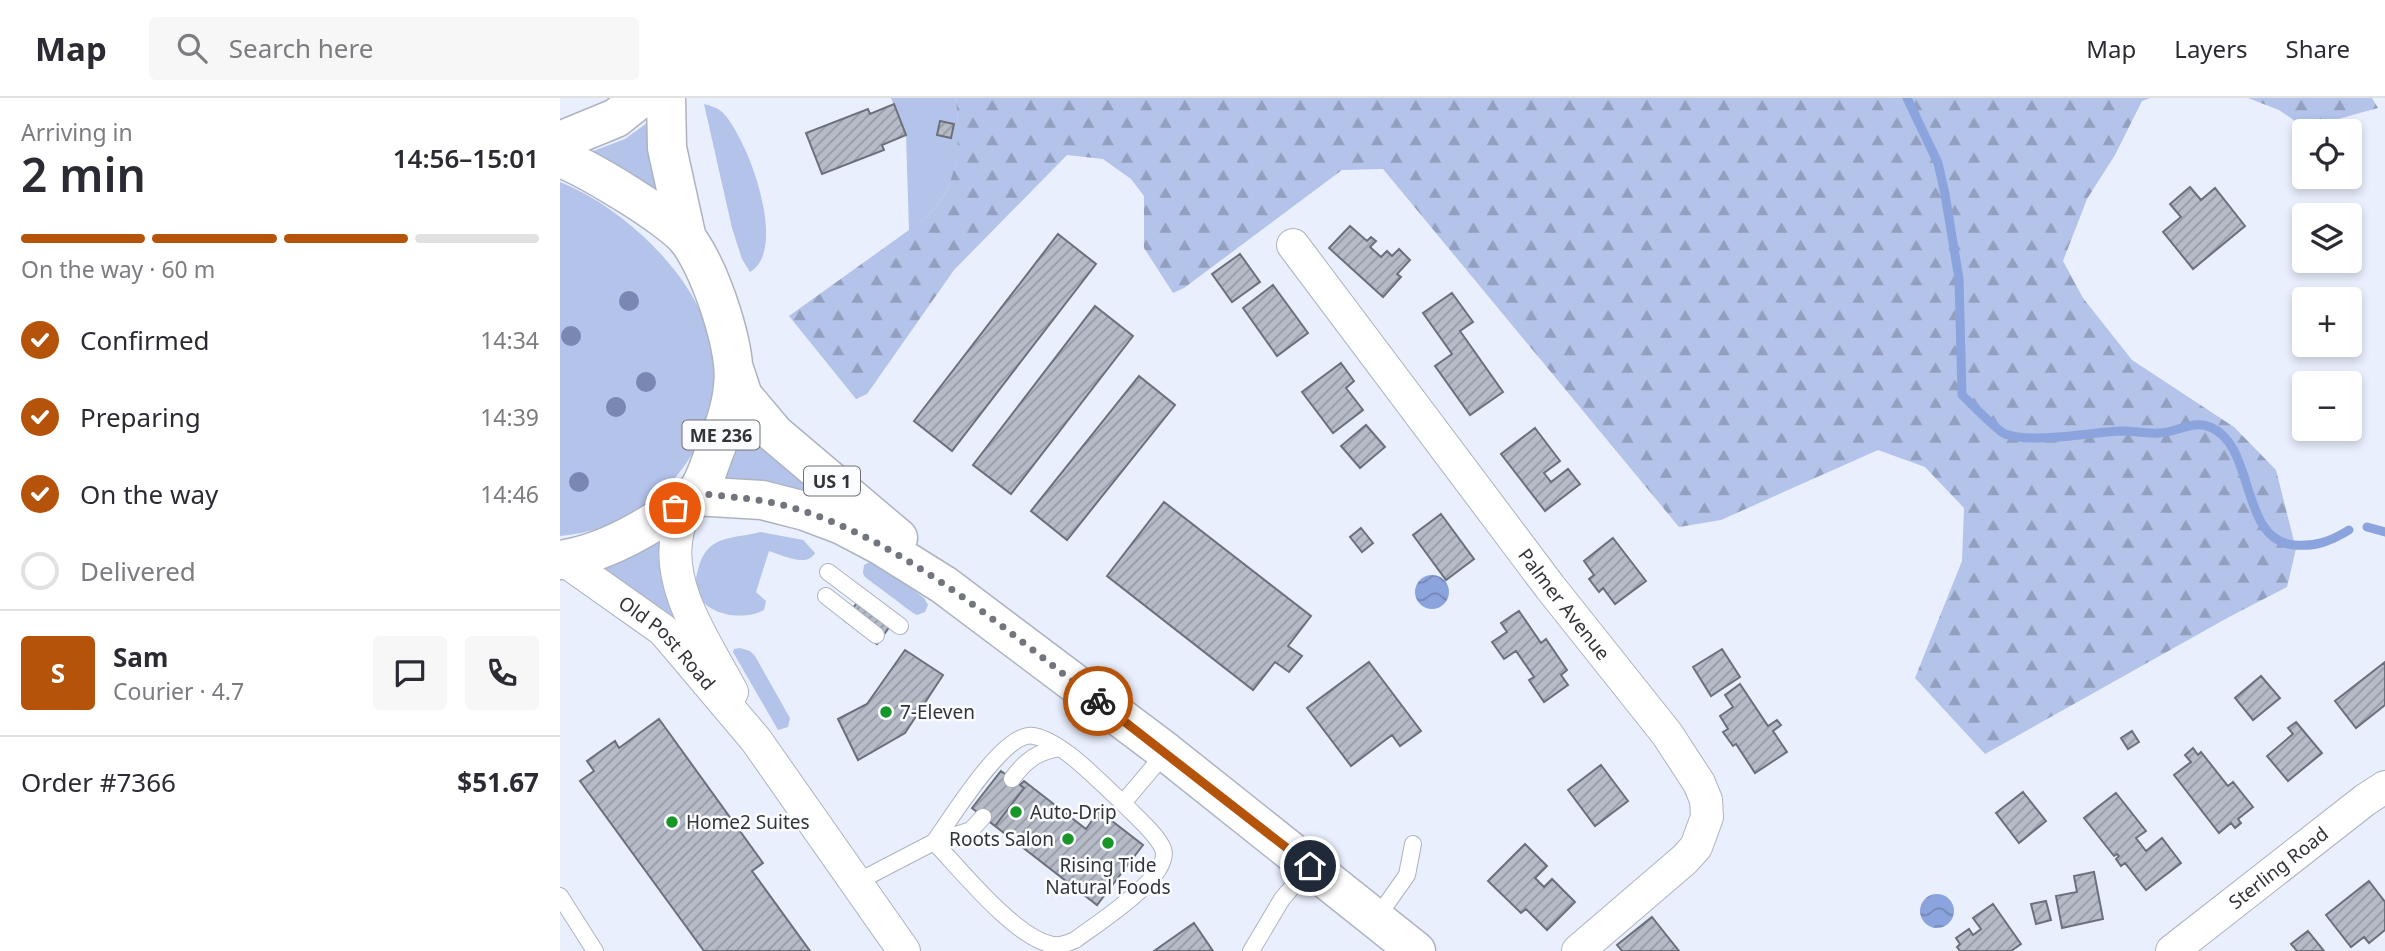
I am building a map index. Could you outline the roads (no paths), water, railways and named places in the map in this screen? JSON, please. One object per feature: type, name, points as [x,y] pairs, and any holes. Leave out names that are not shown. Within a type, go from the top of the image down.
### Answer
[{"type":"main road","points":[[560,141],[616,118],[641,98]]},
{"type":"main road","points":[[666,98],[667,148],[687,239]]},
{"type":"main road","points":[[560,158],[614,186],[687,239]]},
{"type":"main road","name":"US 1","points":[[687,239],[700,262],[723,317],[743,396],[775,434],[905,545],[944,585]]},
{"type":"main road","name":"ME 236","points":[[692,497],[710,463],[725,424],[734,369]]},
{"type":"main road","points":[[562,560],[621,542],[692,497]]},
{"type":"main road","name":"US 1","points":[[692,497],[762,500],[805,511],[842,525],[880,545],[944,585],[1166,752],[1416,951]]},
{"type":"street","name":"Palmer Avenue","points":[[1293,245],[1550,587],[1667,734],[1699,783],[1706,800],[1707,817],[1696,847],[1578,951]]},
{"type":"street","name":"Old Post Road","points":[[692,497],[677,531],[676,573],[681,595],[757,740]]},
{"type":"street","name":"Old Post Road","points":[[562,560],[663,630],[757,740],[904,951]]},
{"type":"street","name":"Sterling Road","points":[[2172,951],[2385,787]]},
{"type":"lane","points":[[828,572],[900,626]]},
{"type":"lane","points":[[826,597],[876,635]]},
{"type":"lane","points":[[1030,734],[1060,748],[1123,803],[1162,846],[1164,858],[1160,869],[1144,887],[1075,940],[1063,946],[1049,944],[1029,934],[1005,915],[934,842],[998,754],[1018,737],[1030,734]]},
{"type":"lane","points":[[1012,779],[1034,755],[1060,748]]},
{"type":"lane","points":[[1123,803],[1166,752]]},
{"type":"lane","points":[[857,882],[934,842],[971,830],[984,817]]},
{"type":"lane","points":[[1377,919],[1407,876],[1413,845]]},
{"type":"lane","points":[[1251,951],[1282,899],[1310,866]]},
{"type":"lane","points":[[560,897],[594,951]]},
{"type":"water","points":[[1432,575],[1444,580],[1449,592],[1444,604],[1432,609],[1420,604],[1415,592],[1420,580]]},
{"type":"water","points":[[1937,894],[1949,899],[1954,911],[1949,923],[1937,928],[1925,923],[1920,911],[1925,899]]},
{"type":"waterway","points":[[1907,98],[1938,163],[1945,194],[1959,279],[1962,395],[2001,432],[2017,437],[2046,438],[2122,431],[2159,433],[2197,425],[2210,427],[2225,437],[2235,452],[2255,510],[2264,527],[2276,539],[2294,545],[2309,545],[2329,540],[2349,530]]},
{"type":"waterway","points":[[2367,527],[2385,532]]},
{"type":"place","name":"7-Eleven","points":[[886,712]]},
{"type":"place","name":"Auto-Drip","points":[[1016,812]]},
{"type":"place","name":"Home2 Suites","points":[[672,822]]},
{"type":"place","name":"Roots Salon","points":[[1068,839]]},
{"type":"place","name":"Rising Tide Natural Foods","points":[[1108,843]]}]
